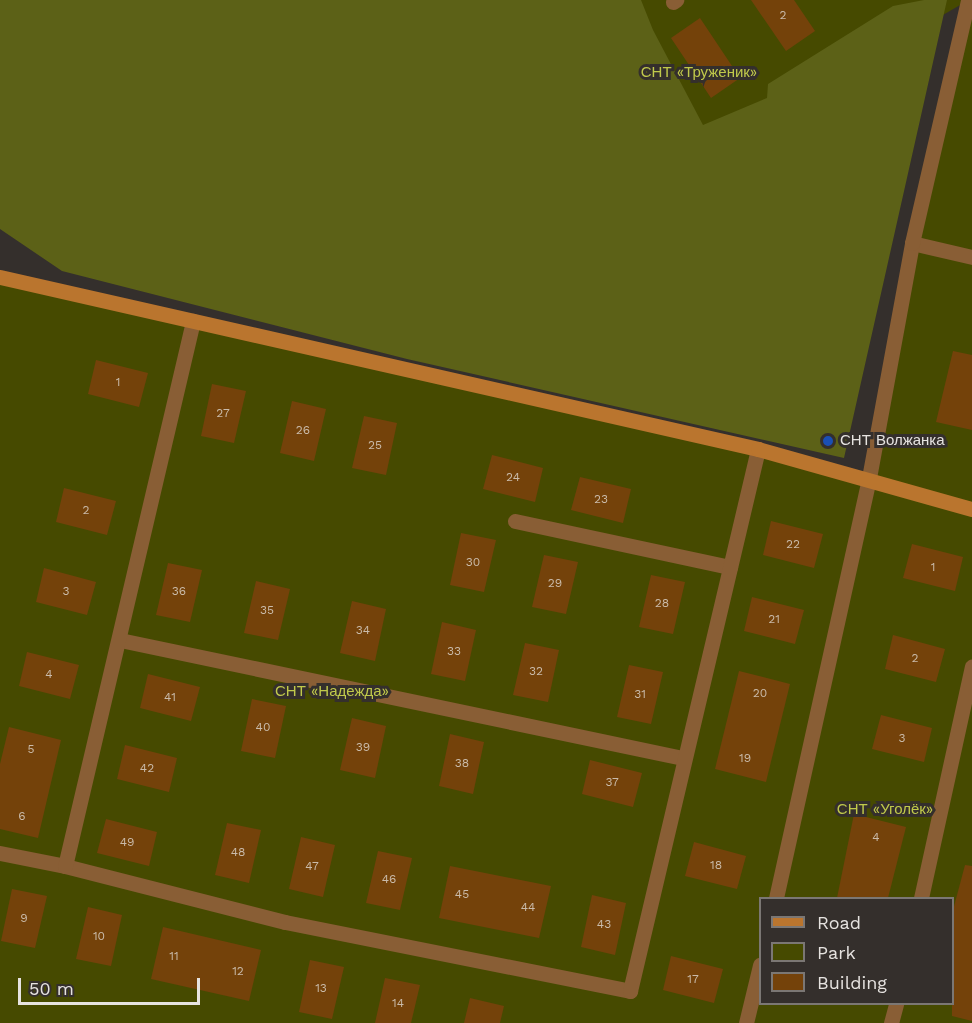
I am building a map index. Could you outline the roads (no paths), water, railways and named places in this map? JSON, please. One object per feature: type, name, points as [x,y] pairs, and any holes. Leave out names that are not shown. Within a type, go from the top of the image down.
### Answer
[{"type":"street","points":[[777,897],[869,478],[912,243],[969,0]]},
{"type":"street","points":[[912,243],[972,257]]},
{"type":"street","points":[[0,277],[758,450],[869,478],[972,509]]},
{"type":"street","points":[[65,866],[120,640],[193,321]]},
{"type":"street","points":[[0,853],[65,866],[285,922],[630,991],[683,758],[758,450]]},
{"type":"street","points":[[515,521],[730,567]]},
{"type":"street","points":[[120,640],[683,758]]},
{"type":"street","points":[[921,897],[972,667]]},
{"type":"street","points":[[747,1023],[759,969]]},
{"type":"street","points":[[891,1023],[896,1005]]},
{"type":"place","name":"СНТ Волжанка","points":[[828,441]]},
{"type":"park label","name":"СНТ «Труженик»","points":[[699,73]]},
{"type":"park label","name":"СНТ «Надежда»","points":[[332,692]]},
{"type":"park label","name":"СНТ «Уголёк»","points":[[885,810]]}]
